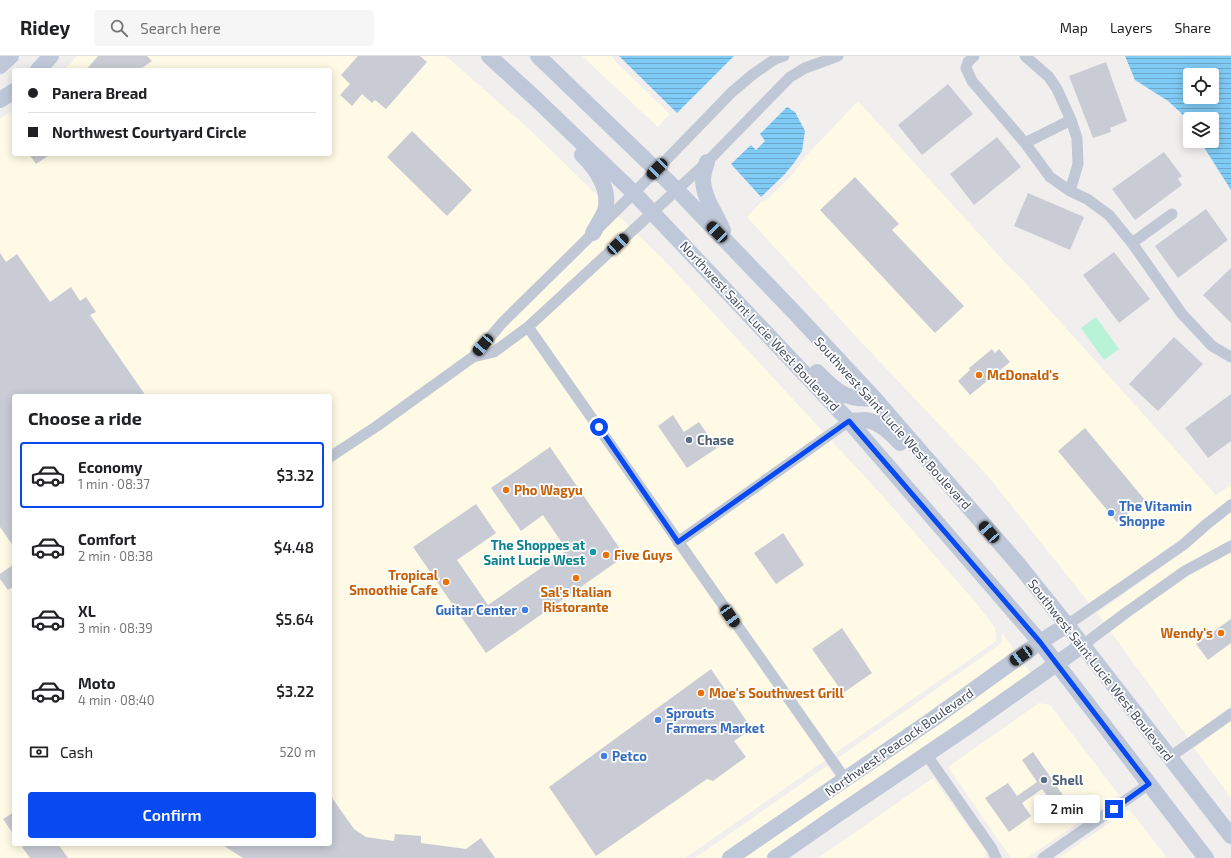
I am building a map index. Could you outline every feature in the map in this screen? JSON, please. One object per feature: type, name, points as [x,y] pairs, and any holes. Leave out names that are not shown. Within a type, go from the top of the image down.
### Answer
[{"type":"main road","points":[[0,66],[11,56]]},
{"type":"main road","points":[[40,68],[51,56]]},
{"type":"main road","name":"Northwest Saint Lucie West Boulevard","points":[[489,56],[634,192],[849,421],[1040,642],[1206,858]]},
{"type":"main road","name":"Southwest Saint Lucie West Boulevard","points":[[538,56],[657,169],[874,398],[1018,564],[1068,625],[1231,836]]},
{"type":"main road","points":[[521,85],[539,113],[589,162],[603,186],[606,202],[602,216],[593,233]]},
{"type":"main road","points":[[0,100],[12,92]]},
{"type":"main road","points":[[707,162],[703,180],[706,194],[720,223],[727,242]]},
{"type":"main road","points":[[696,259],[715,264],[828,384],[839,393],[853,398],[874,398]]},
{"type":"main road","points":[[849,421],[866,420],[885,428],[996,553],[1018,564]]},
{"type":"main road","name":"Northwest Peacock Boulevard","points":[[730,858],[933,719],[1040,642],[1068,625]]},
{"type":"main road","name":"Northwest Peacock Boulevard","points":[[775,858],[970,725],[1083,645]]},
{"type":"street","points":[[332,455],[377,426],[473,357],[503,322],[732,92],[752,75],[784,56]]},
{"type":"street","points":[[473,357],[494,352],[528,327],[707,162],[790,77],[805,68],[838,56]]},
{"type":"street","points":[[974,56],[968,62],[966,68],[972,81],[1025,143],[1050,177],[1070,191],[1087,199],[1109,214],[1132,243],[1182,314],[1212,346],[1231,357]]},
{"type":"street","points":[[1025,56],[1049,77],[1071,120],[1077,138],[1078,164],[1070,191]]},
{"type":"street","points":[[1025,143],[1071,120]]},
{"type":"street","points":[[1132,243],[1172,214]]},
{"type":"street","points":[[528,327],[845,779]]},
{"type":"street","points":[[678,542],[849,421]]},
{"type":"street","points":[[1068,625],[1183,545],[1231,505]]},
{"type":"street","points":[[1083,645],[1126,612],[1185,571],[1231,546]]},
{"type":"street","points":[[1170,758],[1231,714]]},
{"type":"street","points":[[926,754],[992,849],[996,858]]},
{"type":"street","points":[[1043,858],[1149,784]]},
{"type":"shaded area","points":[[77,56],[446,56],[530,130],[665,261],[880,493],[977,604],[995,628],[996,641],[685,858],[0,858],[0,118],[12,111],[12,156],[332,156],[332,68],[66,68]]},
{"type":"shaded area","points":[[582,56],[612,56],[616,62],[670,114],[658,127]]},
{"type":"shaded area","points":[[858,101],[1020,277],[1216,495],[1231,485],[1231,498],[1203,519],[1179,540],[1090,604],[987,475],[862,343],[747,217],[761,202],[765,201],[788,179],[805,157]]},
{"type":"shaded area","points":[[1231,512],[1231,540],[1182,566],[1104,622],[1097,613],[1186,550]]},
{"type":"shaded area","points":[[1231,553],[1231,706],[1188,738],[1110,631],[1188,576]]},
{"type":"shaded area","points":[[1002,633],[1016,652],[847,771],[838,758],[999,645],[1002,642]]},
{"type":"shaded area","points":[[1023,662],[1031,674],[765,858],[741,858]]},
{"type":"shaded area","points":[[1039,703],[1050,705],[1119,795],[1027,858],[1011,858],[948,767]]},
{"type":"shaded area","points":[[1231,721],[1231,798],[1194,748]]},
{"type":"shaded area","points":[[827,766],[836,778],[720,858],[695,858]]},
{"type":"shaded area","points":[[933,778],[985,850],[986,858],[818,858]]},
{"type":"shaded area","points":[[1129,809],[1167,858],[1059,858]]},
{"type":"green space","points":[[1096,317],[1119,349],[1104,360],[1081,328]]},
{"type":"water","points":[[619,56],[734,56],[677,113]]},
{"type":"water","points":[[1125,56],[1231,56],[1231,190],[1204,148],[1219,148],[1219,112],[1183,112],[1183,116],[1168,101],[1135,80]]},
{"type":"water","points":[[787,107],[795,112],[805,131],[802,151],[784,175],[761,197],[731,164],[751,145],[756,150],[765,141],[760,134]]},
{"type":"building","points":[[98,56],[147,56],[152,61],[142,68],[88,68]]},
{"type":"building","points":[[358,56],[420,56],[427,62],[386,109],[375,100],[372,103],[362,94],[352,106],[340,95],[350,84],[341,75]]},
{"type":"building","points":[[1106,62],[1127,121],[1110,128],[1111,132],[1093,138],[1069,76]]},
{"type":"building","points":[[948,84],[973,114],[922,155],[898,125]]},
{"type":"building","points":[[412,131],[472,190],[447,216],[387,157]]},
{"type":"building","points":[[997,137],[1021,167],[974,205],[950,174]]},
{"type":"building","points":[[1164,152],[1182,176],[1178,179],[1182,185],[1135,220],[1112,189]]},
{"type":"building","points":[[30,156],[48,156],[36,164]]},
{"type":"building","points":[[855,177],[899,224],[892,230],[964,306],[935,333],[820,210]]},
{"type":"building","points":[[1028,193],[1084,217],[1070,250],[1014,226]]},
{"type":"building","points":[[1206,209],[1228,240],[1178,278],[1155,246]]},
{"type":"building","points":[[1114,252],[1150,299],[1119,323],[1083,275]]},
{"type":"building","points":[[0,253],[6,262],[17,254],[50,302],[71,287],[80,301],[86,297],[96,312],[90,315],[145,394],[12,394],[12,544],[0,527]]},
{"type":"building","points":[[1231,268],[1231,323],[1203,295]]},
{"type":"building","points":[[1174,337],[1203,364],[1158,411],[1129,384]]},
{"type":"building","name":"McDonald's","points":[[992,349],[995,353],[999,349],[1010,362],[970,395],[958,381],[970,370],[969,368]]},
{"type":"building","points":[[1231,394],[1231,441],[1208,458],[1185,428]]},
{"type":"building","name":"Chase","points":[[673,415],[684,432],[699,422],[717,448],[687,468],[658,426]]},
{"type":"building","points":[[1085,428],[1145,500],[1117,522],[1058,451]]},
{"type":"building","name":"The Shoppes at Saint Lucie West","points":[[550,447],[625,556],[486,653],[413,547],[476,504],[496,533],[457,560],[488,605],[567,550],[543,515],[521,531],[491,488]]},
{"type":"building","points":[[783,533],[804,565],[776,584],[754,553]]},
{"type":"building","points":[[12,565],[12,587],[8,590],[0,579],[0,574]]},
{"type":"building","name":"Wendy's","points":[[1231,619],[1231,643],[1208,660],[1196,644]]},
{"type":"building","points":[[842,628],[872,673],[843,693],[812,649]]},
{"type":"building","points":[[711,669],[752,729],[734,741],[746,757],[713,781],[707,779],[596,856],[549,787]]},
{"type":"building","points":[[1033,752],[1069,804],[1058,811],[1042,789],[1022,803],[1031,816],[1009,832],[985,798],[1008,783],[1017,796],[1037,782],[1022,760]]},
{"type":"building","points":[[332,798],[354,829],[366,837],[394,841],[395,834],[421,836],[421,843],[466,849],[481,838],[495,858],[243,858],[224,846],[332,846]]},
{"type":"building","points":[[12,813],[12,832],[3,819]]},
{"type":"building","points":[[59,846],[68,858],[30,858],[22,847]]},
{"type":"place","name":"McDonald's","points":[[979,375]]},
{"type":"place","name":"Chase","points":[[689,440]]},
{"type":"place","name":"Pho Wagyu","points":[[506,490]]},
{"type":"place","name":"The Vitamin Shoppe","points":[[1111,513]]},
{"type":"place","name":"The Shoppes at Saint Lucie West","points":[[593,552]]},
{"type":"place","name":"Five Guys","points":[[606,555]]},
{"type":"place","name":"Sal's Italian Ristorante","points":[[576,578]]},
{"type":"place","name":"Tropical Smoothie Cafe","points":[[446,582]]},
{"type":"place","name":"Guitar Center","points":[[525,610]]},
{"type":"place","name":"Wendy's","points":[[1221,633]]},
{"type":"place","name":"Moe's Southwest Grill","points":[[701,693]]},
{"type":"place","name":"Sprouts Farmers Market","points":[[658,720]]},
{"type":"place","name":"Petco","points":[[604,756]]},
{"type":"place","name":"Shell","points":[[1044,780]]},
{"type":"route","points":[[599,427],[678,542],[849,421],[1040,642],[1149,784],[1114,809]]}]
